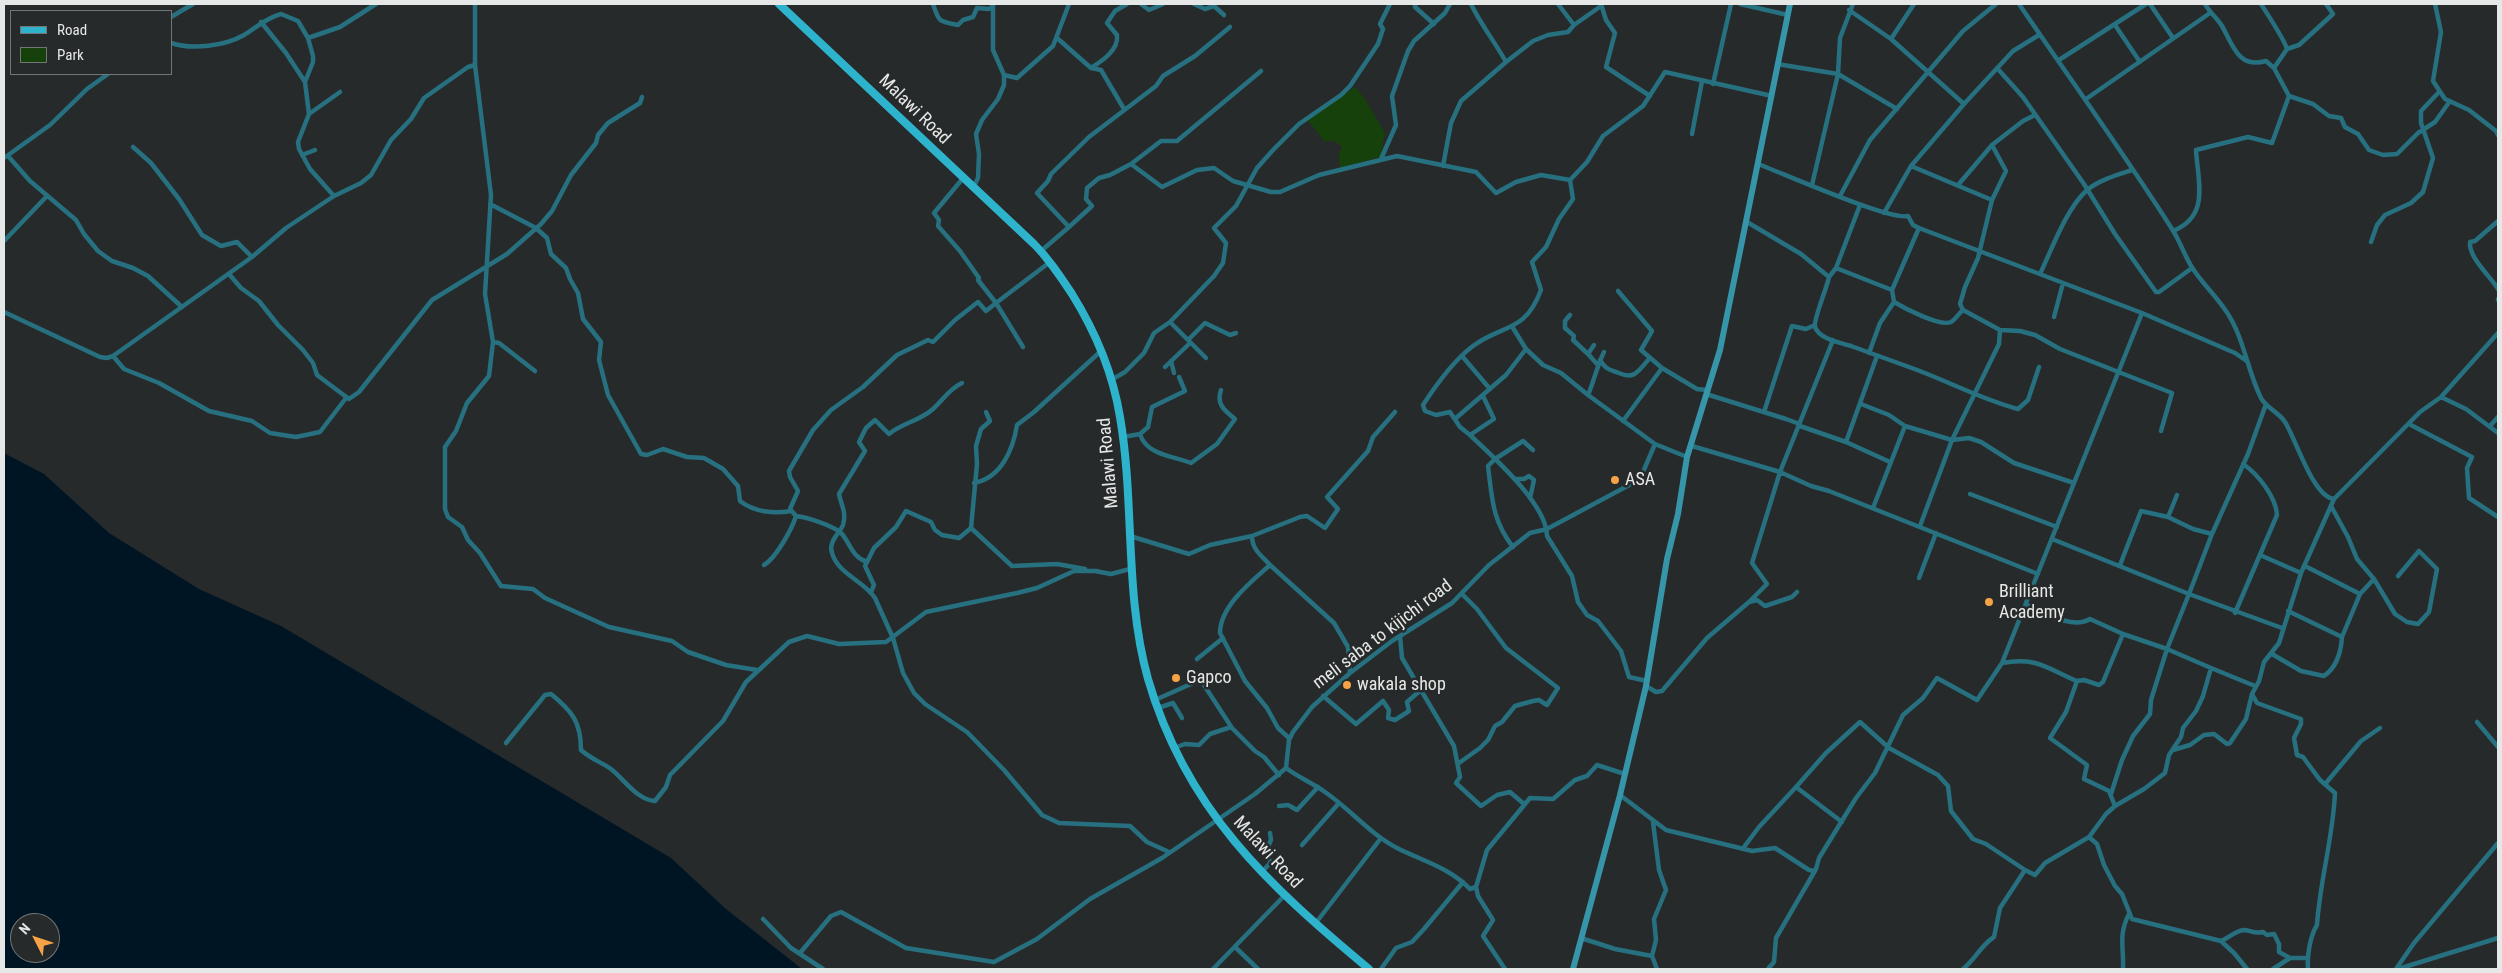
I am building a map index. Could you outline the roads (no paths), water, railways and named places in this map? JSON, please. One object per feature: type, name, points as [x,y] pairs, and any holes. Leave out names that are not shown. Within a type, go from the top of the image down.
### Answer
[{"type":"main road","name":"Malawi Road","points":[[779,4],[1042,251],[1083,311],[1101,350],[1117,399],[1123,437],[1130,536],[1130,569],[1138,637],[1155,700],[1174,748],[1217,821],[1260,873],[1315,924],[1369,969]]},
{"type":"street","points":[[172,15],[193,4]]},
{"type":"street","points":[[308,38],[340,27],[376,4]]},
{"type":"street","points":[[475,4],[475,65],[488,165],[490,204],[485,294],[493,342],[489,376],[467,403],[456,431],[445,447],[445,509],[448,517],[462,527],[468,540],[480,553],[501,586],[533,589],[545,598],[609,627],[672,641],[688,652],[726,665],[757,670],[763,668],[789,642],[807,636],[829,643],[886,642],[926,612],[938,608],[985,601],[1037,588],[1074,571],[1097,572]]},
{"type":"street","points":[[933,4],[940,21],[958,25],[963,20],[974,17],[977,8],[989,9],[993,5]]},
{"type":"street","points":[[1004,75],[1017,78],[1045,54],[1057,38],[1070,4]]},
{"type":"street","points":[[1091,68],[1103,60],[1115,46],[1117,36],[1107,24],[1115,11],[1126,4]]},
{"type":"street","points":[[1141,4],[1149,10],[1163,4]]},
{"type":"street","points":[[1194,4],[1205,9],[1214,6],[1224,14]]},
{"type":"street","points":[[1111,380],[1124,372],[1144,353],[1154,333],[1170,322],[1214,276],[1223,263],[1226,243],[1214,228],[1236,206],[1257,168],[1272,150],[1300,124],[1341,96],[1350,86],[1378,44],[1382,29],[1380,24],[1390,4]]},
{"type":"street","points":[[1416,4],[1415,7],[1434,24]]},
{"type":"street","points":[[1381,159],[1396,125],[1392,96],[1410,46],[1445,13],[1450,4]]},
{"type":"street","points":[[1471,4],[1480,24],[1497,44],[1506,62]]},
{"type":"street","points":[[1558,4],[1574,25]]},
{"type":"street","points":[[1713,84],[1731,4]]},
{"type":"street","points":[[1740,4],[1788,15]]},
{"type":"street","points":[[1573,969],[1626,774],[1646,684],[1667,559],[1678,514],[1688,458],[1720,350],[1790,4]]},
{"type":"street","points":[[1812,185],[1838,74],[1840,38],[1849,10],[1853,4]]},
{"type":"street","points":[[1891,39],[1914,4]]},
{"type":"street","points":[[1840,196],[1870,140],[1963,31],[1996,4]]},
{"type":"street","points":[[2019,4],[2039,35],[2086,99],[2173,231],[2192,268],[2226,311],[2240,336],[2261,399],[2279,413],[2296,441],[2311,477],[2329,498],[2334,499]]},
{"type":"street","points":[[2059,60],[2115,25],[2138,6],[2146,4]]},
{"type":"street","points":[[2150,4],[2172,38]]},
{"type":"street","points":[[2205,4],[2210,13],[2221,24],[2235,52],[2247,61],[2256,64],[2266,61],[2274,68],[2289,96],[2313,104],[2329,116],[2341,118],[2345,128],[2358,134],[2369,150],[2383,155],[2396,154],[2423,129],[2435,122],[2450,101]]},
{"type":"street","points":[[2261,4],[2274,28],[2284,39],[2287,49]]},
{"type":"street","points":[[2274,68],[2287,49],[2299,46],[2333,14],[2326,4]]},
{"type":"street","points":[[2435,4],[2441,32],[2433,81],[2445,99],[2482,119],[2498,135]]},
{"type":"street","points":[[974,186],[978,178],[979,154],[976,134],[982,120],[1003,89],[1004,75],[993,50],[993,5]]},
{"type":"street","points":[[1443,166],[1450,130],[1461,101],[1533,41],[1548,35],[1568,32],[1574,25],[1601,5],[1606,20],[1615,33],[1606,67],[1650,96]]},
{"type":"street","points":[[1849,10],[1891,39],[1964,104]]},
{"type":"street","points":[[2086,99],[2210,13]]},
{"type":"street","points":[[172,43],[181,46],[220,43],[242,36],[261,22],[281,14],[291,16],[298,21],[308,38],[313,62],[305,82]]},
{"type":"street","points":[[261,22],[286,53],[305,82],[309,114],[298,142],[302,155],[310,169],[334,196]]},
{"type":"street","points":[[2115,25],[2140,62]]},
{"type":"street","points":[[1069,227],[1037,193],[1048,181],[1051,174],[1060,168],[1089,137],[1156,86],[1163,76],[1196,56],[1230,27]]},
{"type":"street","points":[[1884,213],[1910,166],[2013,51],[2039,35]]},
{"type":"street","points":[[1057,38],[1091,68],[1101,70],[1124,110]]},
{"type":"street","points":[[1777,64],[1838,74],[1896,109]]},
{"type":"street","points":[[4,312],[100,357],[107,358],[113,356],[168,314],[182,307],[252,257],[286,228],[334,196],[361,183],[371,175],[391,140],[411,119],[424,98],[468,67],[475,65]]},
{"type":"street","points":[[1997,68],[2014,86],[2084,184],[2086,190],[2156,292],[2159,292],[2192,268]]},
{"type":"street","points":[[1042,251],[1092,206],[1086,199],[1087,188],[1099,178],[1110,175],[1131,164],[1161,141],[1177,141],[1261,71]]},
{"type":"street","points":[[1570,180],[1587,162],[1603,136],[1634,115],[1650,96],[1665,72],[1772,96]]},
{"type":"street","points":[[107,75],[87,89],[50,126],[6,157],[47,196],[76,220],[84,234],[98,251],[112,261],[133,268],[148,276],[182,307]]},
{"type":"street","points":[[1692,134],[1702,81]]},
{"type":"street","points":[[309,114],[340,92]]},
{"type":"street","points":[[2371,242],[2377,226],[2385,215],[2411,203],[2423,192],[2433,158],[2423,129],[2422,107],[2439,92]]},
{"type":"street","points":[[2173,231],[2182,227],[2193,216],[2200,204],[2196,150],[2248,137],[2272,143],[2289,96]]},
{"type":"street","points":[[113,356],[124,369],[159,383],[209,411],[252,421],[270,433],[296,437],[320,432],[346,398],[349,399],[358,392],[432,300],[460,281],[507,254],[536,228],[552,211],[571,175],[596,143],[604,128],[619,114],[640,103],[642,97]]},
{"type":"street","points":[[1958,185],[1992,145],[2023,121],[2035,115]]},
{"type":"street","points":[[1992,145],[2006,171],[1992,200],[1980,252],[1960,304],[1963,310],[2000,330],[2020,331],[2035,335],[2060,349],[2118,370],[2172,393],[2161,430]]},
{"type":"street","points":[[133,147],[150,163],[179,199],[202,235],[222,246],[237,242],[252,257]]},
{"type":"street","points":[[302,155],[315,150]]},
{"type":"street","points":[[1131,164],[1162,187],[1196,170],[1214,168],[1233,182],[1248,184],[1267,191],[1280,192],[1319,175],[1397,156],[1476,172],[1496,193],[1516,182],[1541,175],[1570,180]]},
{"type":"street","points":[[1758,164],[1860,205],[1900,218],[1908,216],[1913,226],[2142,313],[2236,354],[2248,362]]},
{"type":"street","points":[[1910,166],[1992,200]]},
{"type":"street","points":[[2040,274],[2069,215],[2086,190],[2109,178],[2132,170]]},
{"type":"street","points":[[964,177],[934,213],[939,220],[938,226],[960,251],[1023,346]]},
{"type":"street","points":[[1570,180],[1573,199],[1559,219],[1546,247],[1532,262],[1541,290],[1539,296],[1523,320],[1513,328],[1472,346],[1423,405],[1425,411],[1436,415],[1450,412],[1456,418],[1460,427],[1516,479],[1530,498],[1547,529],[1547,536],[1572,576],[1578,602],[1587,615],[1598,620],[1621,651],[1629,677],[1646,684],[1656,692],[1662,691],[1707,638],[1767,584],[1752,564],[1780,472],[1833,340]]},
{"type":"street","points":[[4,241],[47,196]]},
{"type":"street","points":[[490,204],[536,228],[549,242],[551,254],[566,268],[578,293],[583,319],[600,342],[599,360],[608,395],[641,454],[647,456],[663,449],[687,457],[704,458],[723,470],[738,486],[740,501],[746,506],[770,513],[791,511]]},
{"type":"street","points":[[1860,205],[1836,268],[1829,277],[1825,297],[1815,319],[1815,325],[1820,334],[2018,410],[2028,400],[2039,367]]},
{"type":"street","points":[[2498,221],[2470,242],[2469,247],[2480,268],[2498,289]]},
{"type":"street","points":[[1747,222],[1801,254],[1829,277]]},
{"type":"street","points":[[1870,353],[1880,323],[1894,302],[1892,290],[1918,228]]},
{"type":"street","points":[[867,562],[850,550],[838,530],[825,523],[796,516],[791,511],[790,506],[798,494],[789,471],[812,430],[826,415],[863,387],[897,355],[928,340],[933,342],[955,320],[978,302],[986,311],[1050,262]]},
{"type":"street","points":[[1836,268],[1892,290]]},
{"type":"street","points":[[228,274],[241,288],[259,301],[278,325],[303,350],[313,363],[317,375],[346,398]]},
{"type":"street","points":[[2054,317],[2063,283]]},
{"type":"street","points":[[1618,291],[1652,331],[1641,350],[1649,359],[1662,368],[1697,389],[1797,422],[1800,426],[1846,442],[1890,462]]},
{"type":"street","points":[[1894,302],[1907,310],[1945,323],[1950,322],[1963,310]]},
{"type":"street","points":[[1768,969],[1774,962],[1776,938],[1815,871],[1819,858],[1856,798],[1875,773],[1903,715],[1923,698],[1937,678],[1977,700],[2002,662],[2142,313]]},
{"type":"street","points":[[1570,315],[1565,320],[1565,328],[1574,336],[1572,340],[1605,369],[1626,377],[1633,375],[1649,359]]},
{"type":"street","points":[[1170,322],[1206,358]]},
{"type":"street","points":[[1165,367],[1206,322],[1230,335],[1236,333]]},
{"type":"street","points":[[1764,412],[1792,326],[1806,329],[1815,325]]},
{"type":"street","points":[[1513,328],[1526,349],[1543,364],[1561,373],[1588,396],[1654,444],[1688,458]]},
{"type":"street","points":[[1920,526],[1952,440],[1998,344],[2000,330]]},
{"type":"street","points":[[2172,750],[2190,745],[2204,735],[2214,734],[2227,744],[2230,743],[2246,719],[2252,694],[2259,681],[2264,662],[2279,643],[2282,628],[2301,573],[2334,499],[2420,412],[2441,397],[2475,356],[2498,333]]},
{"type":"street","points":[[493,342],[499,343],[535,371]]},
{"type":"street","points":[[1588,354],[1594,345]]},
{"type":"street","points":[[1456,418],[1506,375],[1526,349]]},
{"type":"street","points":[[974,483],[986,481],[1002,465],[1012,447],[1016,425],[1034,412],[1101,350]]},
{"type":"street","points":[[1588,396],[1604,352]]},
{"type":"street","points":[[1462,356],[1490,389]]},
{"type":"street","points":[[1846,442],[1877,356]]},
{"type":"street","points":[[1171,361],[1174,373]]},
{"type":"street","points":[[1624,421],[1662,368]]},
{"type":"street","points":[[1123,437],[1140,434],[1148,427],[1152,407],[1185,392],[1179,377]]},
{"type":"street","points":[[962,383],[943,396],[934,408],[920,418],[899,426],[889,434],[874,420],[866,428],[859,442],[865,451],[839,494],[844,516],[842,526],[838,530],[832,546],[832,552],[845,572],[871,592],[891,637],[903,673],[918,698],[967,732],[1004,770],[1042,815],[1059,823],[1130,826],[1147,842],[1169,852]]},
{"type":"street","points":[[1140,434],[1142,442],[1151,449],[1191,464],[1217,444],[1234,419],[1220,405],[1218,396],[1221,390]]},
{"type":"street","points":[[1470,435],[1494,419],[1483,396]]},
{"type":"street","points":[[2441,397],[2466,409],[2498,433]]},
{"type":"street","points":[[1860,404],[1889,415],[1905,426],[1952,440],[1969,438],[1981,442],[2014,463],[2074,483]]},
{"type":"street","points":[[2111,794],[2122,760],[2133,736],[2152,708],[2151,700],[2167,649],[2266,404]]},
{"type":"street","points":[[871,592],[874,585],[866,569],[867,562],[874,548],[896,527],[906,511],[931,522],[935,530],[949,536],[959,538],[971,528],[977,437],[981,429],[990,421],[986,412]]},
{"type":"street","points":[[1130,536],[1189,554],[1210,545],[1252,536],[1307,516],[1325,528],[1338,509],[1326,497],[1368,451],[1373,437],[1395,412]]},
{"type":"street","points":[[2490,426],[2498,417]]},
{"type":"street","points":[[2409,424],[2472,456],[2468,468],[2469,498],[2498,517]]},
{"type":"street","points":[[1874,508],[1905,426]]},
{"type":"street","points":[[1513,547],[1501,532],[1495,514],[1488,466],[1495,459],[1523,441],[1533,450]]},
{"type":"street","name":"meli saba to kijichi road","points":[[1286,768],[1289,738],[1308,711],[1323,696],[1350,673],[1400,636],[1462,594],[1489,565],[1530,533],[1547,529],[1633,483],[1643,472],[1654,444]]},
{"type":"street","points":[[1692,446],[1780,472],[1811,486],[1874,508],[2038,574]]},
{"type":"street","points":[[2235,613],[2277,516],[2277,510],[2258,478],[2243,464]]},
{"type":"street","points":[[1516,479],[1524,479],[1529,476],[1534,480],[1530,498]]},
{"type":"street","points":[[1970,494],[2057,527]]},
{"type":"street","points":[[2168,517],[2177,495]]},
{"type":"street","points":[[2331,506],[2348,537],[2356,559],[2374,579],[2398,618],[2418,624],[2429,612],[2437,569],[2419,551],[2398,576]]},
{"type":"street","points":[[2120,565],[2141,511],[2168,517],[2193,529],[2212,534]]},
{"type":"street","points":[[764,565],[774,557],[796,516]]},
{"type":"street","points":[[971,528],[1012,566],[1057,564],[1111,574],[1130,569]]},
{"type":"street","points":[[1919,578],[1936,533]]},
{"type":"street","points":[[1252,536],[1252,544],[1258,554],[1334,622],[1348,647],[1350,673]]},
{"type":"street","points":[[2052,539],[2235,613],[2282,628]]},
{"type":"street","points":[[2260,555],[2301,573]]},
{"type":"street","points":[[1270,565],[1253,578],[1237,597],[1220,628],[1223,638],[1246,680],[1267,708],[1278,728],[1289,738]]},
{"type":"street","points":[[2305,566],[2360,594]]},
{"type":"street","points":[[2272,654],[2301,671],[2324,676],[2334,667],[2340,654],[2342,637],[2360,594],[2374,579]]},
{"type":"street","points":[[1749,602],[1757,600],[1765,606],[1792,597],[1797,592]]},
{"type":"street","points":[[1458,763],[1488,740],[1495,726],[1502,722],[1515,706],[1539,700],[1547,705],[1558,688],[1506,648],[1477,609],[1462,594]]},
{"type":"street","points":[[2026,605],[2067,621],[2080,623],[2090,619],[2255,686]]},
{"type":"street","points":[[2288,611],[2342,637]]},
{"type":"street","points":[[2002,662],[2016,660],[2038,662],[2077,681],[2084,680],[2101,684],[2123,634]]},
{"type":"street","points":[[1400,636],[1402,658],[1448,733],[1458,763],[1460,777],[1456,783],[1481,806],[1497,795],[1510,792],[1524,804]]},
{"type":"street","points":[[1197,659],[1223,638]]},
{"type":"street","points":[[1744,847],[1758,828],[1826,754],[1860,722],[1888,748],[1938,774],[1948,786],[1950,811],[1973,839],[1986,844],[2035,875],[2045,863],[2089,837],[2106,814],[2115,806],[2144,789],[2165,773],[2172,750],[2181,737],[2183,728],[2196,711],[2211,668]]},
{"type":"street","points":[[506,743],[546,694],[551,694],[577,720],[581,731],[582,750],[590,758],[612,770],[617,777],[642,796],[655,801],[666,787],[670,775],[723,720],[742,688],[757,670]]},
{"type":"street","points":[[1155,700],[1200,680]]},
{"type":"street","points":[[2077,681],[2066,712],[2050,738],[2087,765],[2084,779],[2097,786],[2102,786],[2111,794],[2115,806]]},
{"type":"street","points":[[1204,685],[1231,727],[1255,751],[1264,756],[1279,774]]},
{"type":"street","points":[[1323,696],[1356,724],[1384,701],[1389,710],[1388,718],[1395,720],[1409,711],[1407,702],[1422,689]]},
{"type":"street","points":[[2252,694],[2258,703],[2301,718],[2301,724],[2294,738],[2297,755],[2303,758],[2320,780],[2336,792],[2328,859],[2322,876],[2317,925],[2313,931],[2307,958],[2308,969]]},
{"type":"street","points":[[1158,708],[1172,703],[1182,718]]},
{"type":"street","points":[[2477,722],[2498,747]]},
{"type":"street","points":[[1174,748],[1185,744],[1199,745],[1210,734],[1231,727]]},
{"type":"street","points":[[2326,783],[2361,741],[2380,728]]},
{"type":"street","points":[[1505,969],[1483,936],[1492,920],[1478,896],[1476,887],[1487,850],[1530,798],[1553,800],[1574,780],[1587,776],[1597,765],[1626,774]]},
{"type":"street","points":[[800,954],[831,916],[841,912],[906,948],[994,962],[1037,939],[1090,899],[1217,821],[1286,768],[1318,787],[1381,838],[1398,848],[1432,862],[1463,882],[1470,889],[1476,887]]},
{"type":"street","points":[[2331,788],[2335,773]]},
{"type":"street","points":[[1278,806],[1288,805],[1297,810],[1318,787]]},
{"type":"street","points":[[1796,787],[1842,822]]},
{"type":"street","points":[[1620,795],[1648,814],[1653,822],[1659,870],[1666,890],[1654,919],[1656,940],[1652,956],[1657,969]]},
{"type":"street","points":[[1302,845],[1339,803]]},
{"type":"street","points":[[1653,822],[1666,830],[1744,847],[1752,851],[1776,848],[1809,870],[1815,871]]},
{"type":"street","points":[[1260,873],[1271,862],[1265,854],[1271,840],[1270,833]]},
{"type":"street","points":[[2089,837],[2097,844],[2104,865],[2115,886],[2122,894],[2132,919],[2221,942],[2234,953],[2246,969]]},
{"type":"street","points":[[1315,924],[1381,838]]},
{"type":"street","points":[[2397,969],[2414,943],[2498,843]]},
{"type":"street","points":[[1963,969],[1974,960],[1986,942],[1994,937],[2000,908],[2025,870]]},
{"type":"street","points":[[1381,969],[1396,948],[1412,942],[1463,882]]},
{"type":"street","points":[[1213,969],[1285,895]]},
{"type":"street","points":[[2122,969],[2124,952],[2121,934],[2129,914]]},
{"type":"street","points":[[763,919],[791,948],[823,969]]},
{"type":"street","points":[[2221,942],[2240,931],[2246,930],[2254,934],[2263,932],[2267,935],[2274,934],[2279,952],[2290,958],[2307,958]]},
{"type":"street","points":[[1581,938],[1615,949],[1652,956]]},
{"type":"street","points":[[2397,969],[2498,938]]},
{"type":"street","points":[[1235,947],[1258,969]]},
{"type":"street","points":[[2273,969],[2290,958]]},
{"type":"water","points":[[4,453],[44,474],[109,533],[199,589],[281,626],[671,858],[726,909],[802,969],[4,969]]},
{"type":"place","name":"ASA","points":[[1615,480]]},
{"type":"place","name":"Brilliant Academy","points":[[1989,602]]},
{"type":"place","name":"Gapco","points":[[1176,678]]},
{"type":"place","name":"wakala shop","points":[[1347,685]]}]
